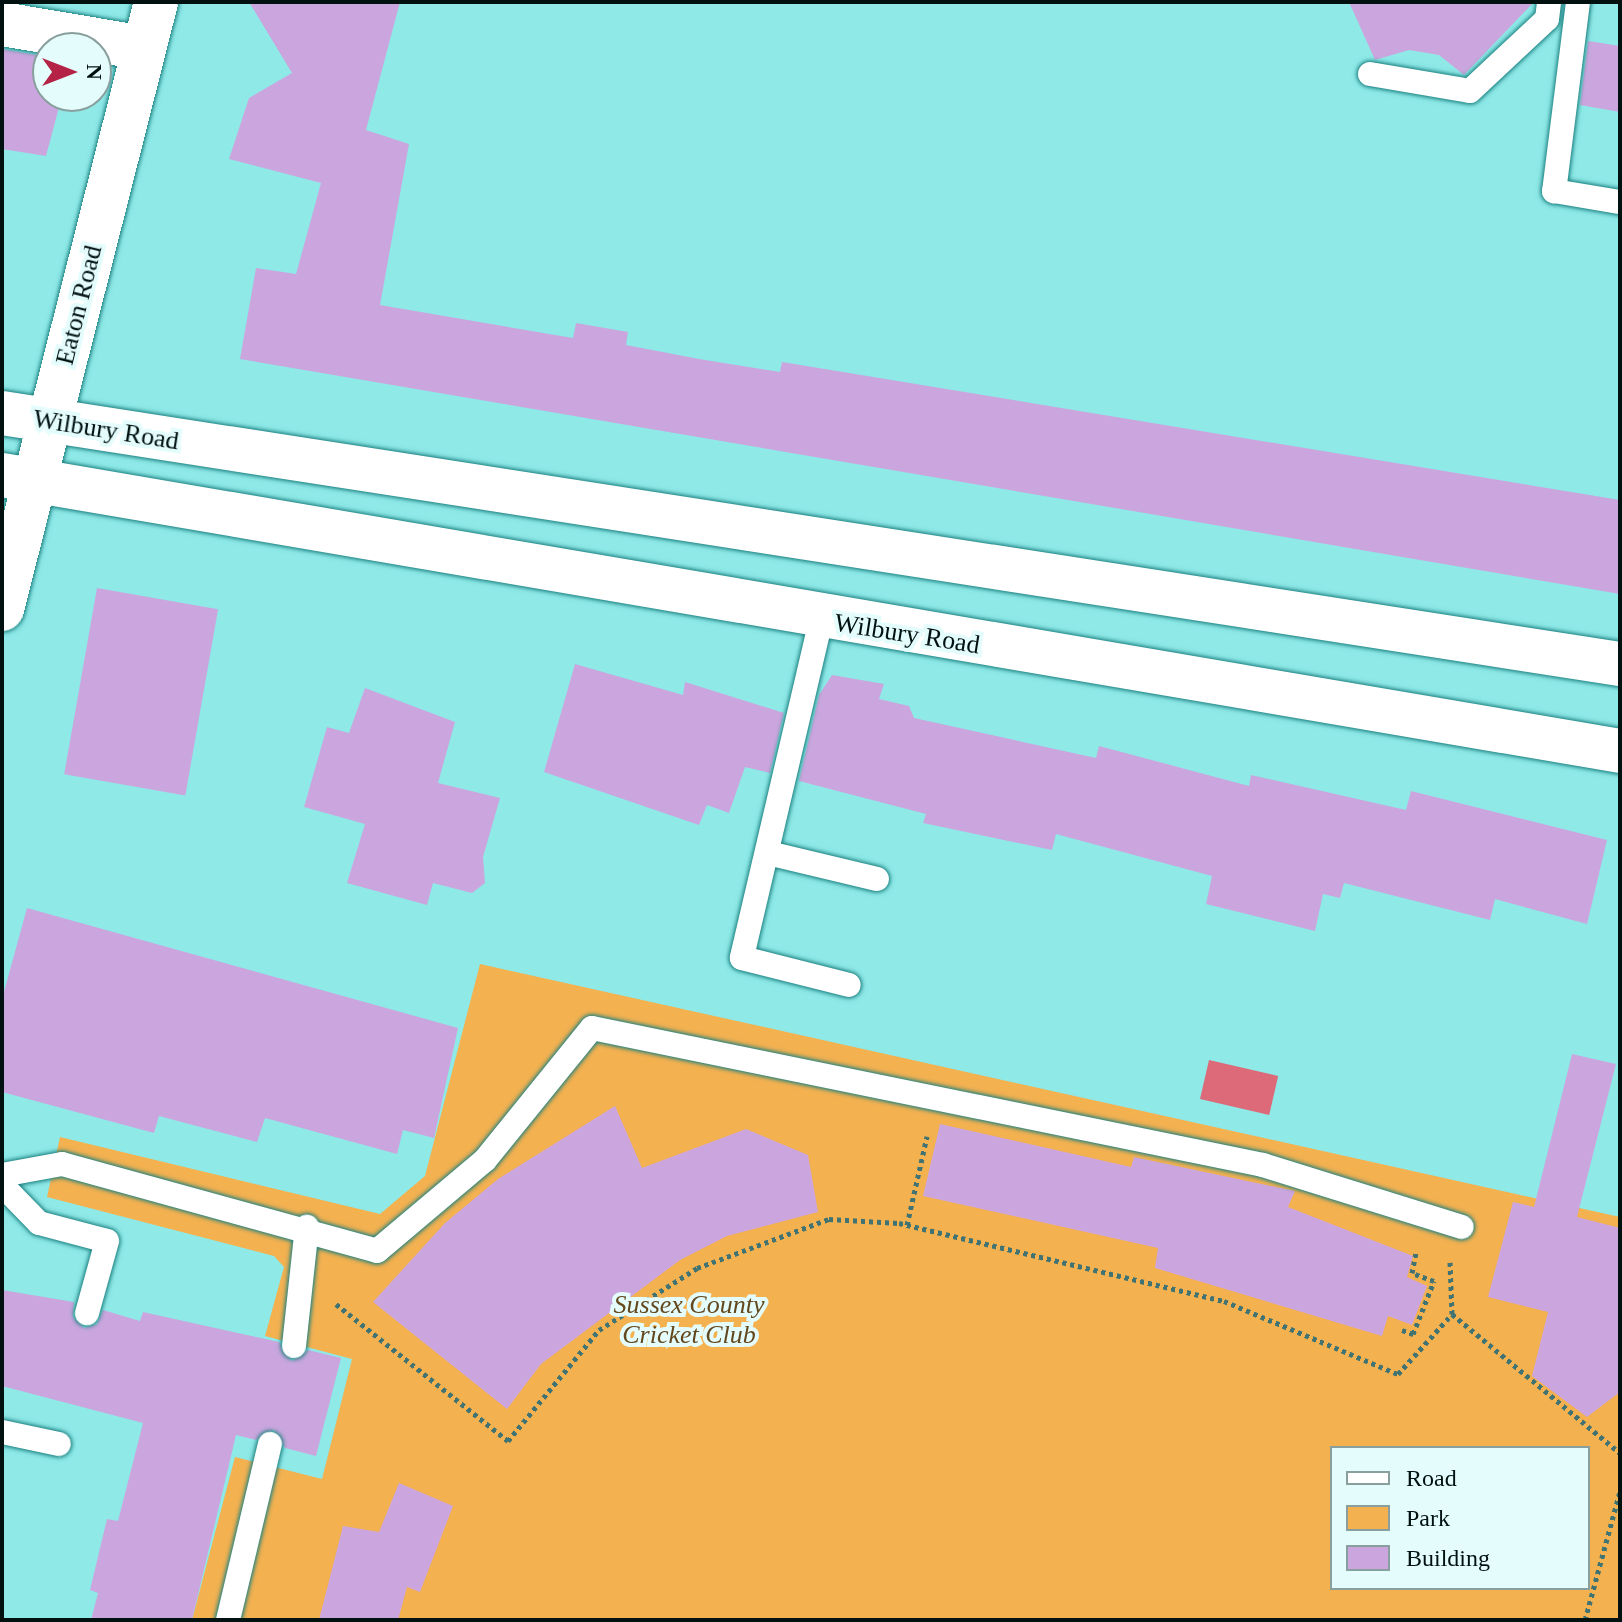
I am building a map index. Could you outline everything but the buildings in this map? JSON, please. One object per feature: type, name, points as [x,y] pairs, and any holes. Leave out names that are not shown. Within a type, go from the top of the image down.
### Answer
[{"type":"street","name":"Eaton Road","points":[[2,609],[18,477],[49,420],[156,2]]},
{"type":"street","points":[[2,24],[144,48]]},
{"type":"street","name":"Wilbury Road","points":[[2,413],[1620,664]]},
{"type":"street","name":"Wilbury Road","points":[[195,512],[209,447]]},
{"type":"street","name":"Wilbury Road","points":[[18,477],[195,512],[821,620],[1620,751]]},
{"type":"lane","points":[[1370,74],[1470,91],[1547,19],[1549,2]]},
{"type":"lane","points":[[1578,2],[1554,191],[1620,202]]},
{"type":"lane","points":[[821,620],[742,958],[849,985]]},
{"type":"lane","points":[[768,853],[877,879]]},
{"type":"lane","points":[[2,1175],[62,1164],[307,1227],[377,1251],[485,1160],[592,1028],[1263,1165],[1462,1227]]},
{"type":"lane","points":[[2,1185],[39,1223],[107,1241],[87,1313]]},
{"type":"lane","points":[[294,1346],[307,1227]]},
{"type":"lane","points":[[2,1432],[59,1444]]},
{"type":"lane","points":[[228,1620],[270,1444]]},
{"type":"path","points":[[907,1225],[935,1099]]},
{"type":"path","points":[[303,1278],[508,1441],[599,1330],[697,1268],[829,1219],[907,1225],[1224,1301],[1398,1374],[1452,1314],[1450,1263],[1462,1227]]},
{"type":"path","points":[[1412,1241],[1427,1246]]},
{"type":"path","points":[[1402,1330],[1413,1334],[1434,1281],[1412,1273],[1418,1253],[1406,1249]]},
{"type":"path","points":[[1452,1314],[1620,1453]]},
{"type":"path","points":[[1585,1620],[1620,1491]]},
{"type":"green space","name":"Sussex County Cricket Club","points":[[480,964],[1620,1217],[1620,1620],[192,1620],[235,1457],[322,1479],[352,1359],[265,1336],[284,1267],[274,1256],[47,1197],[60,1137],[380,1214],[425,1176]]},
{"type":"shaded area","points":[[1209,1060],[1278,1076],[1269,1115],[1200,1099]]}]
